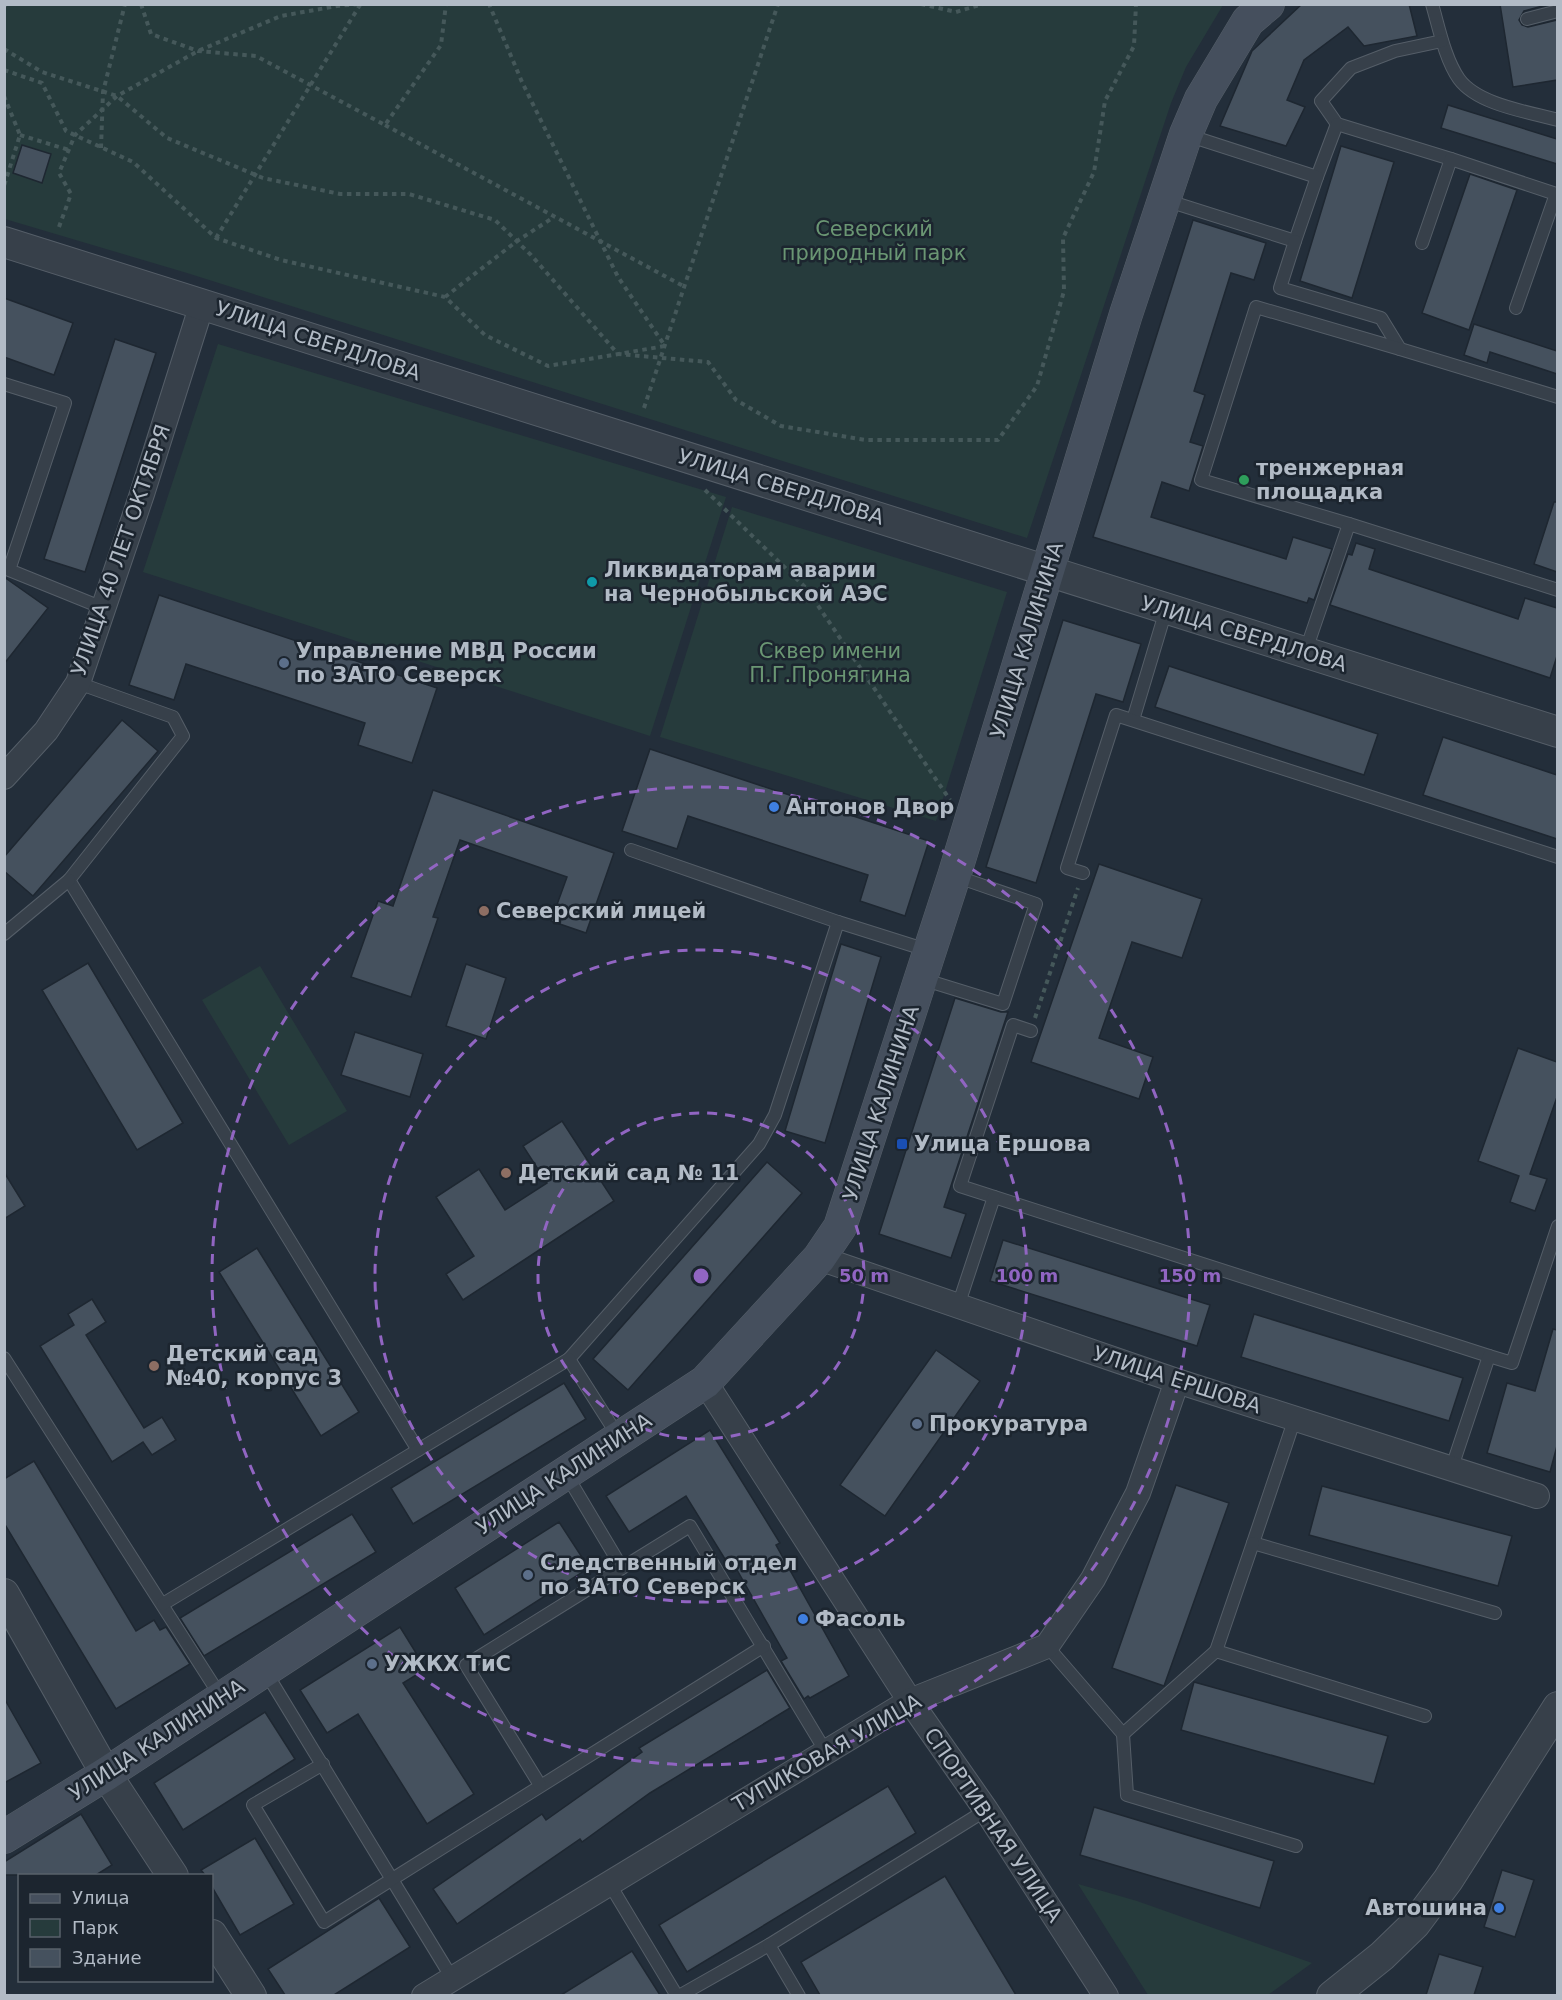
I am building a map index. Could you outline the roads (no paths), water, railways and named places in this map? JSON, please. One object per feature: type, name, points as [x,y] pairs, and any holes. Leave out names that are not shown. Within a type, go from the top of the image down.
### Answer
[{"type":"main road","name":"УЛИЦА КАЛИНИНА","points":[[4,1837],[106,1774],[705,1382],[819,1258],[840,1227],[926,965],[1049,572],[1126,314],[1186,134],[1201,99],[1248,21],[1268,4]]},
{"type":"street","name":"УЛИЦА СВЕРДЛОВА","points":[[4,242],[1557,732]]},
{"type":"street","name":"УЛИЦА 40 ЛЕТ ОКТЯБРЯ","points":[[4,777],[46,731],[78,683],[202,304]]},
{"type":"street","name":"УЛИЦА ЕРШОВА","points":[[819,1258],[1177,1381],[1537,1496]]},
{"type":"street","points":[[1047,1646],[1093,1579],[1138,1493],[1177,1381]]},
{"type":"street","name":"СПОРТИВНАЯ УЛИЦА","points":[[705,1382],[910,1701],[986,1810],[1106,1995]]},
{"type":"street","points":[[4,1594],[106,1774],[171,1874]]},
{"type":"street","name":"ТУПИКОВАЯ УЛИЦА","points":[[424,1995],[910,1701],[1047,1646]]},
{"type":"street","points":[[1332,1995],[1382,1956],[1415,1924],[1448,1880],[1557,1707]]},
{"type":"street","points":[[213,1937],[251,1995]]},
{"type":"lane","points":[[1432,4],[1442,41],[1460,80],[1493,104],[1557,120]]},
{"type":"lane","points":[[1527,20],[1557,11]]},
{"type":"lane","points":[[1442,41],[1395,51],[1351,68],[1321,101],[1337,124],[1556,194],[1516,308]]},
{"type":"lane","points":[[1337,124],[1280,288],[1381,318],[1400,349]]},
{"type":"lane","points":[[1186,134],[1317,177]]},
{"type":"lane","points":[[1422,243],[1451,159]]},
{"type":"lane","points":[[1164,200],[1295,241]]},
{"type":"lane","points":[[1557,397],[1256,307],[1201,480],[1557,590]]},
{"type":"lane","points":[[4,384],[65,403],[9,570],[104,608]]},
{"type":"lane","points":[[1305,653],[1349,524]]},
{"type":"lane","points":[[1133,720],[1166,610]]},
{"type":"lane","points":[[4,934],[69,880],[183,736],[172,717],[78,683]]},
{"type":"lane","points":[[1083,873],[1067,868],[1116,715],[1557,856]]},
{"type":"lane","points":[[631,850],[838,922],[1003,1004],[1036,904],[954,876]]},
{"type":"lane","points":[[69,880],[418,1450]]},
{"type":"lane","points":[[163,1604],[569,1359],[759,1144],[775,1116],[838,922]]},
{"type":"lane","points":[[1031,1031],[1013,1025],[960,1186],[1512,1364],[1557,1226]]},
{"type":"lane","points":[[958,1306],[994,1197]]},
{"type":"lane","points":[[1452,1467],[1489,1356]]},
{"type":"lane","points":[[4,1358],[221,1698]]},
{"type":"lane","points":[[569,1359],[619,1438]]},
{"type":"lane","points":[[1123,1734],[1216,1651],[1295,1418]]},
{"type":"lane","points":[[566,1473],[622,1568]]},
{"type":"lane","points":[[540,1785],[466,1665],[690,1526],[826,1752]]},
{"type":"lane","points":[[1253,1543],[1496,1613]]},
{"type":"lane","points":[[1047,1646],[1123,1734],[1127,1795],[1296,1846]]},
{"type":"lane","points":[[323,1764],[254,1805],[324,1922],[764,1647]]},
{"type":"lane","points":[[1216,1651],[1425,1716]]},
{"type":"lane","points":[[265,1670],[452,1978]]},
{"type":"lane","points":[[609,1883],[678,1995],[769,1945],[986,1810]]},
{"type":"lane","points":[[769,1945],[798,1995]]},
{"type":"place","name":"тренжерная площадка","points":[[1244,480]]},
{"type":"place","name":"Ликвидаторам аварии на Чернобыльской АЭС","points":[[592,582]]},
{"type":"place","name":"Управление МВД России по ЗАТО Северск","points":[[284,663]]},
{"type":"place","name":"Антонов Двор","points":[[774,807]]},
{"type":"place","name":"Северский лицей","points":[[484,911]]},
{"type":"place","name":"Улица Ершова","points":[[902,1144]]},
{"type":"place","name":"Детский сад № 11","points":[[506,1173]]},
{"type":"place","name":"Детский сад №40, корпус 3","points":[[154,1366]]},
{"type":"place","name":"Прокуратура","points":[[917,1424]]},
{"type":"place","name":"Следственный отдел по ЗАТО Северск","points":[[528,1575]]},
{"type":"place","name":"Фасоль","points":[[803,1619]]},
{"type":"place","name":"УЖКХ ТиС","points":[[372,1664]]},
{"type":"place","name":"Автошина","points":[[1499,1908]]},
{"type":"park label","name":"Северский природный парк","points":[[874,241]]},
{"type":"park label","name":"Сквер имени П.Г.Пронягина","points":[[830,663]]}]
